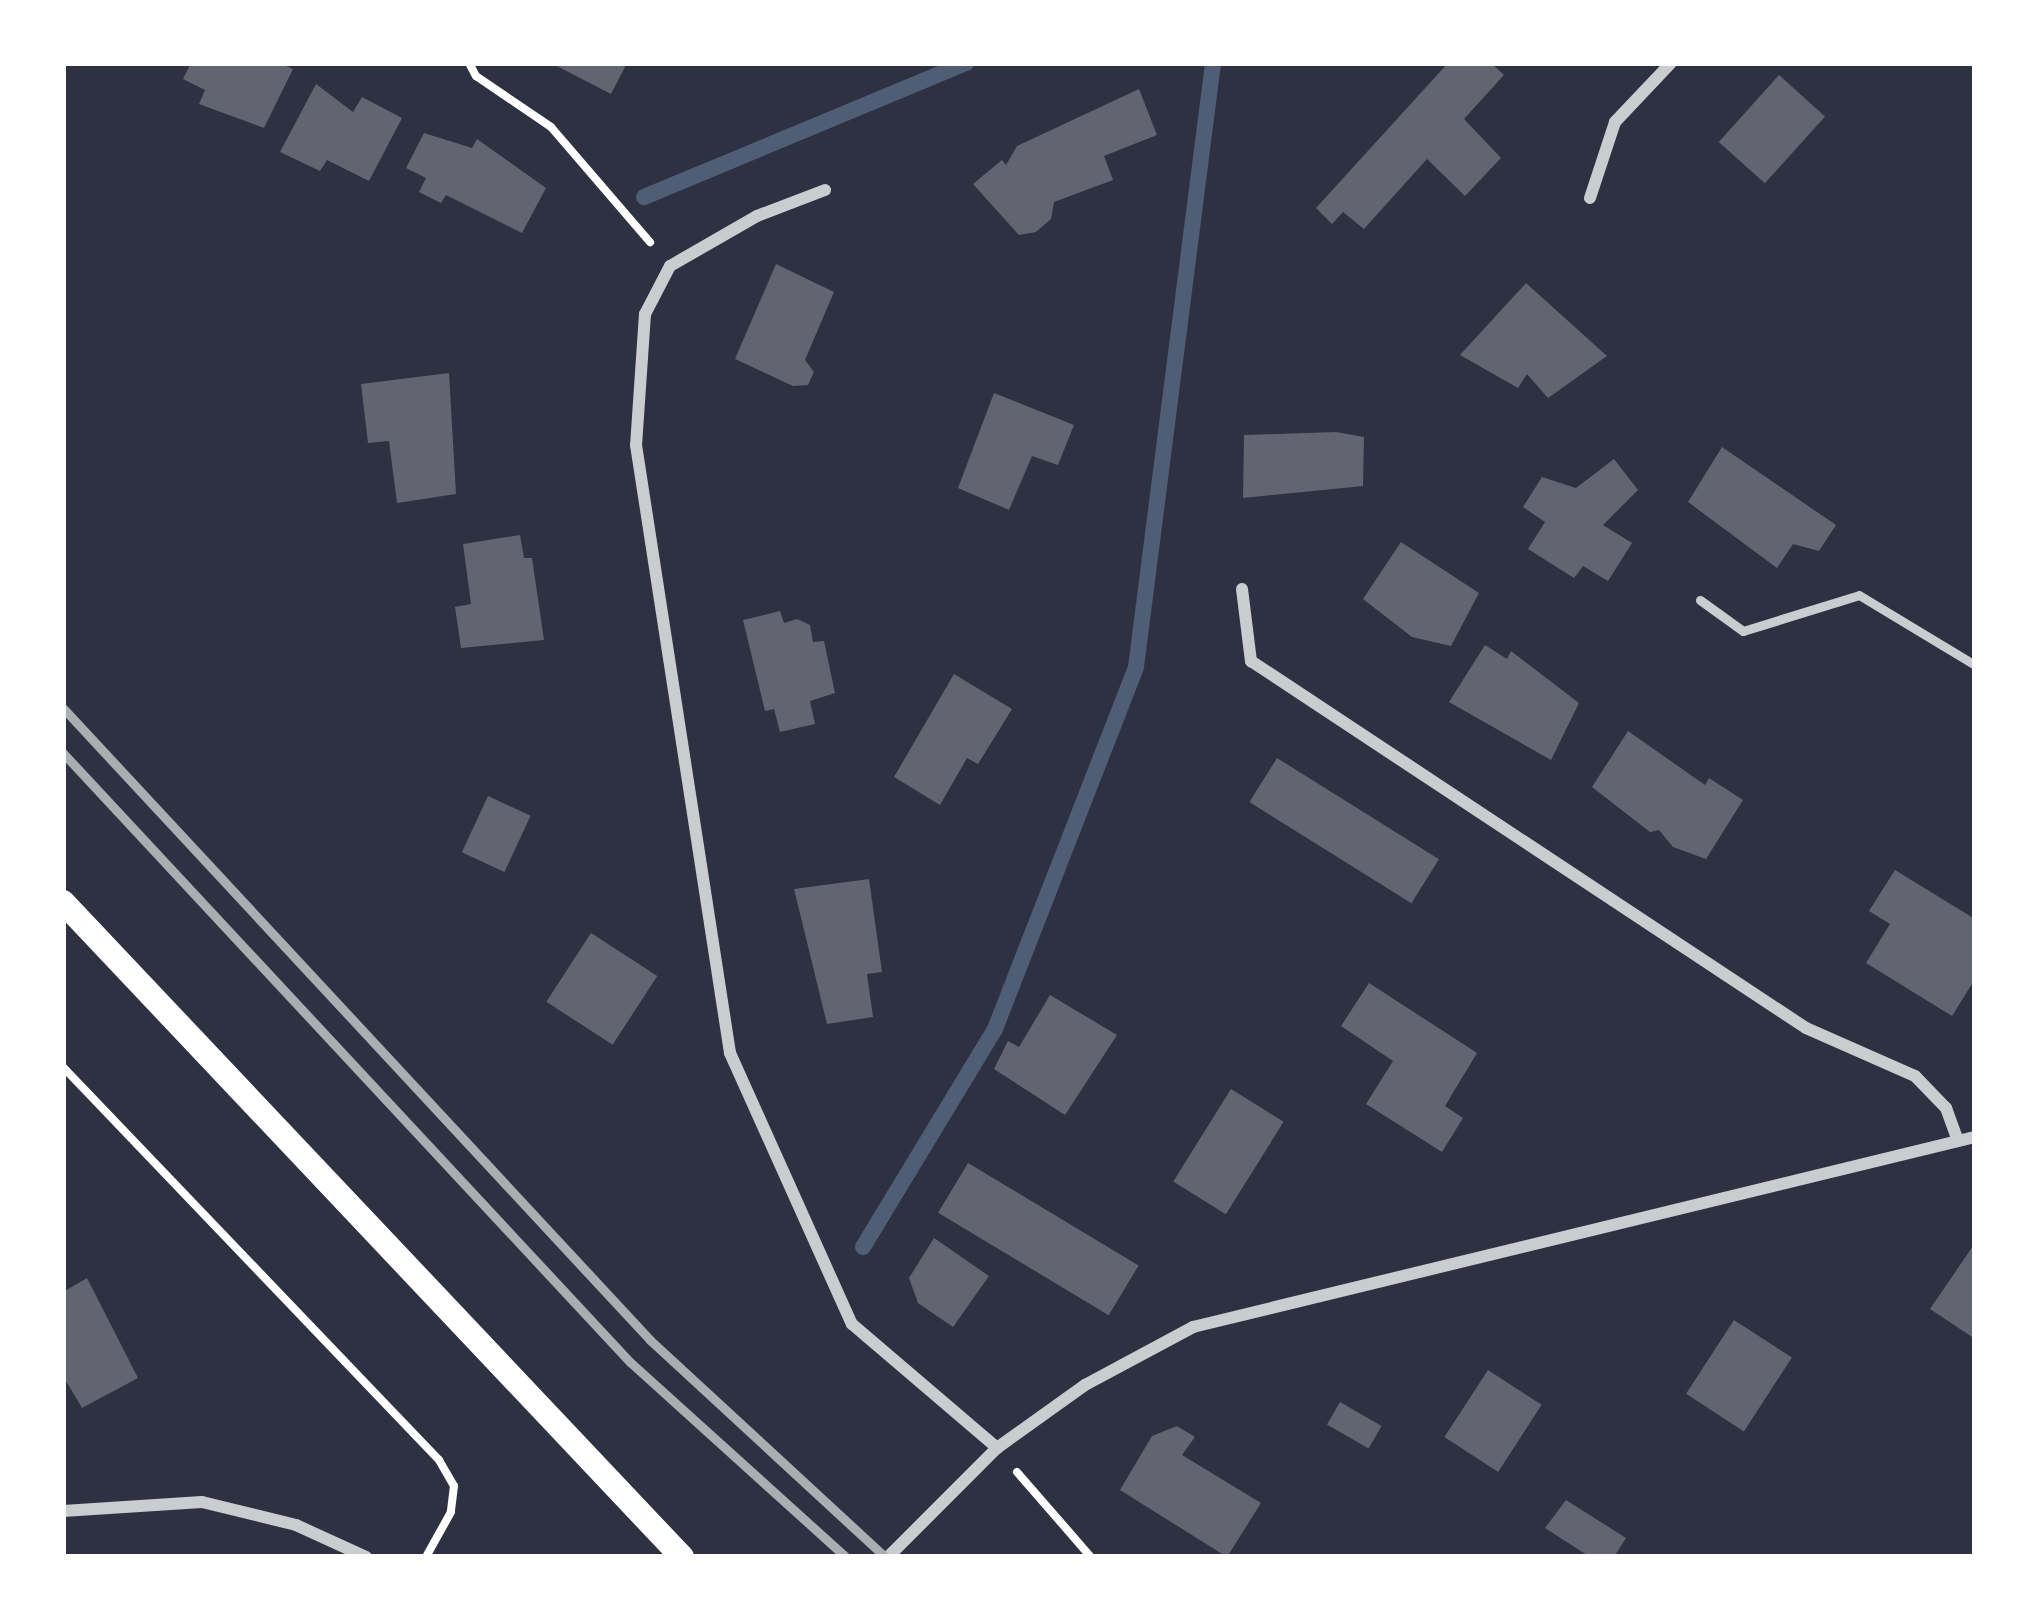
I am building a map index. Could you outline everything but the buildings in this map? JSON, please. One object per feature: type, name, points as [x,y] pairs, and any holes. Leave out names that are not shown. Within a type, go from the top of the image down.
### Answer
[{"type":"main road","points":[[63,902],[682,1557]]},
{"type":"street","points":[[1590,198],[1615,122],[1671,63]]},
{"type":"street","points":[[825,190],[757,216],[670,266],[645,314],[636,446],[730,1053],[853,1324],[997,1448]]},
{"type":"street","points":[[1241,589],[1251,661],[1806,1028],[1915,1076],[1946,1108],[1958,1141]]},
{"type":"street","points":[[888,1557],[997,1448],[1084,1385],[1193,1327],[1975,1137]]},
{"type":"street","points":[[63,1511],[202,1502],[296,1525],[366,1557]]},
{"type":"lane","points":[[1700,600],[1743,631],[1859,595],[1975,665]]},
{"type":"path","points":[[469,63],[476,76],[550,127],[670,266]]},
{"type":"path","points":[[63,1067],[440,1460],[454,1486],[451,1512],[427,1557]]},
{"type":"path","points":[[997,1448],[1091,1557]]},
{"type":"waterway","points":[[644,197],[966,63]]},
{"type":"waterway","points":[[863,1247],[995,1029],[1136,667],[1213,63]]},
{"type":"railway","points":[[63,708],[650,1340],[885,1557]]},
{"type":"railway","points":[[63,753],[630,1362],[846,1557]]}]
